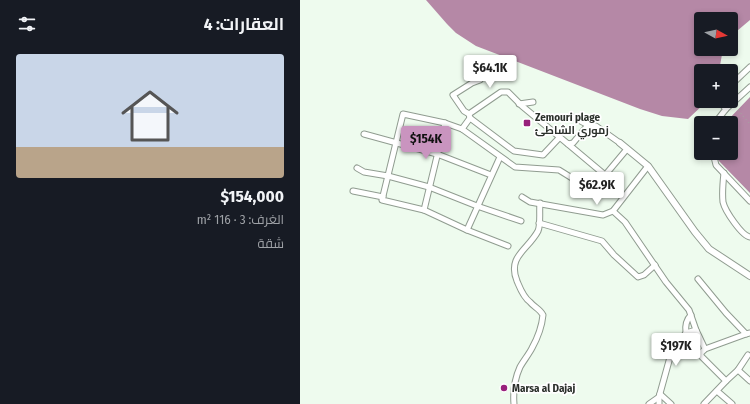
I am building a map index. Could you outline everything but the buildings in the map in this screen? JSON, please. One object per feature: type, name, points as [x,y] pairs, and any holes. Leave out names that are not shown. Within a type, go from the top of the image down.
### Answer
[{"type":"main road","points":[[620,143],[648,166],[702,241],[718,255],[750,276]]},
{"type":"street","points":[[738,78],[750,67]]},
{"type":"street","points":[[480,80],[472,83],[453,96],[469,116],[514,151],[543,154],[559,138]]},
{"type":"street","points":[[720,116],[750,87]]},
{"type":"street","points":[[462,129],[469,116],[501,92],[508,92],[519,104],[605,175]]},
{"type":"street","points":[[519,104],[533,102]]},
{"type":"street","points":[[508,246],[467,230],[424,210],[382,200],[403,114],[445,123],[462,129],[515,167],[559,170],[588,188],[596,186],[627,149]]},
{"type":"street","points":[[571,116],[588,125],[596,126],[620,143]]},
{"type":"street","points":[[424,210],[445,123]]},
{"type":"street","points":[[568,144],[573,143],[588,125]]},
{"type":"street","points":[[364,134],[437,154],[491,175]]},
{"type":"street","points":[[467,230],[500,157]]},
{"type":"street","points":[[715,160],[716,165],[750,201]]},
{"type":"street","points":[[522,198],[530,202],[603,215],[613,211],[648,166]]},
{"type":"street","points":[[357,168],[364,172],[388,176],[429,187],[521,221]]},
{"type":"street","points":[[724,173],[724,204],[744,235],[750,237]]},
{"type":"street","points":[[353,191],[383,197]]},
{"type":"street","points":[[514,404],[514,392],[517,376],[532,348],[543,315],[524,296],[514,273],[514,266],[516,259],[538,230],[540,203]]},
{"type":"street","points":[[613,211],[625,222],[666,282],[687,307],[705,349]]},
{"type":"street","points":[[539,223],[602,241],[614,255],[638,277],[644,276],[655,265]]},
{"type":"street","points":[[538,230],[543,229],[546,226]]},
{"type":"street","points":[[698,279],[726,313],[748,333],[705,349],[701,353],[701,356],[726,381]]},
{"type":"street","points":[[686,333],[685,327],[688,318],[691,315]]},
{"type":"street","points":[[659,404],[659,396],[672,350],[686,333],[696,330]]},
{"type":"street","points":[[704,404],[738,370],[748,354]]},
{"type":"street","points":[[738,370],[750,381]]},
{"type":"street","points":[[717,391],[732,404]]},
{"type":"street","points":[[649,404],[659,396]]},
{"type":"street","points":[[659,396],[671,404]]},
{"type":"path","points":[[738,110],[750,124]]},
{"type":"shaded area","points":[[426,0],[750,0],[750,20],[738,30],[738,12],[694,12],[694,56],[722,56],[720,64],[694,64],[694,108],[700,108],[688,119],[662,116],[640,109],[476,46],[456,33]]},
{"type":"shaded area","points":[[750,97],[750,193],[718,160],[738,160],[738,116],[732,116]]},
{"type":"place","name":"Zemouri plage زموري الشاطئ","points":[[527,123]]},
{"type":"place","name":"Marsa al Dajaj","points":[[504,388]]}]
